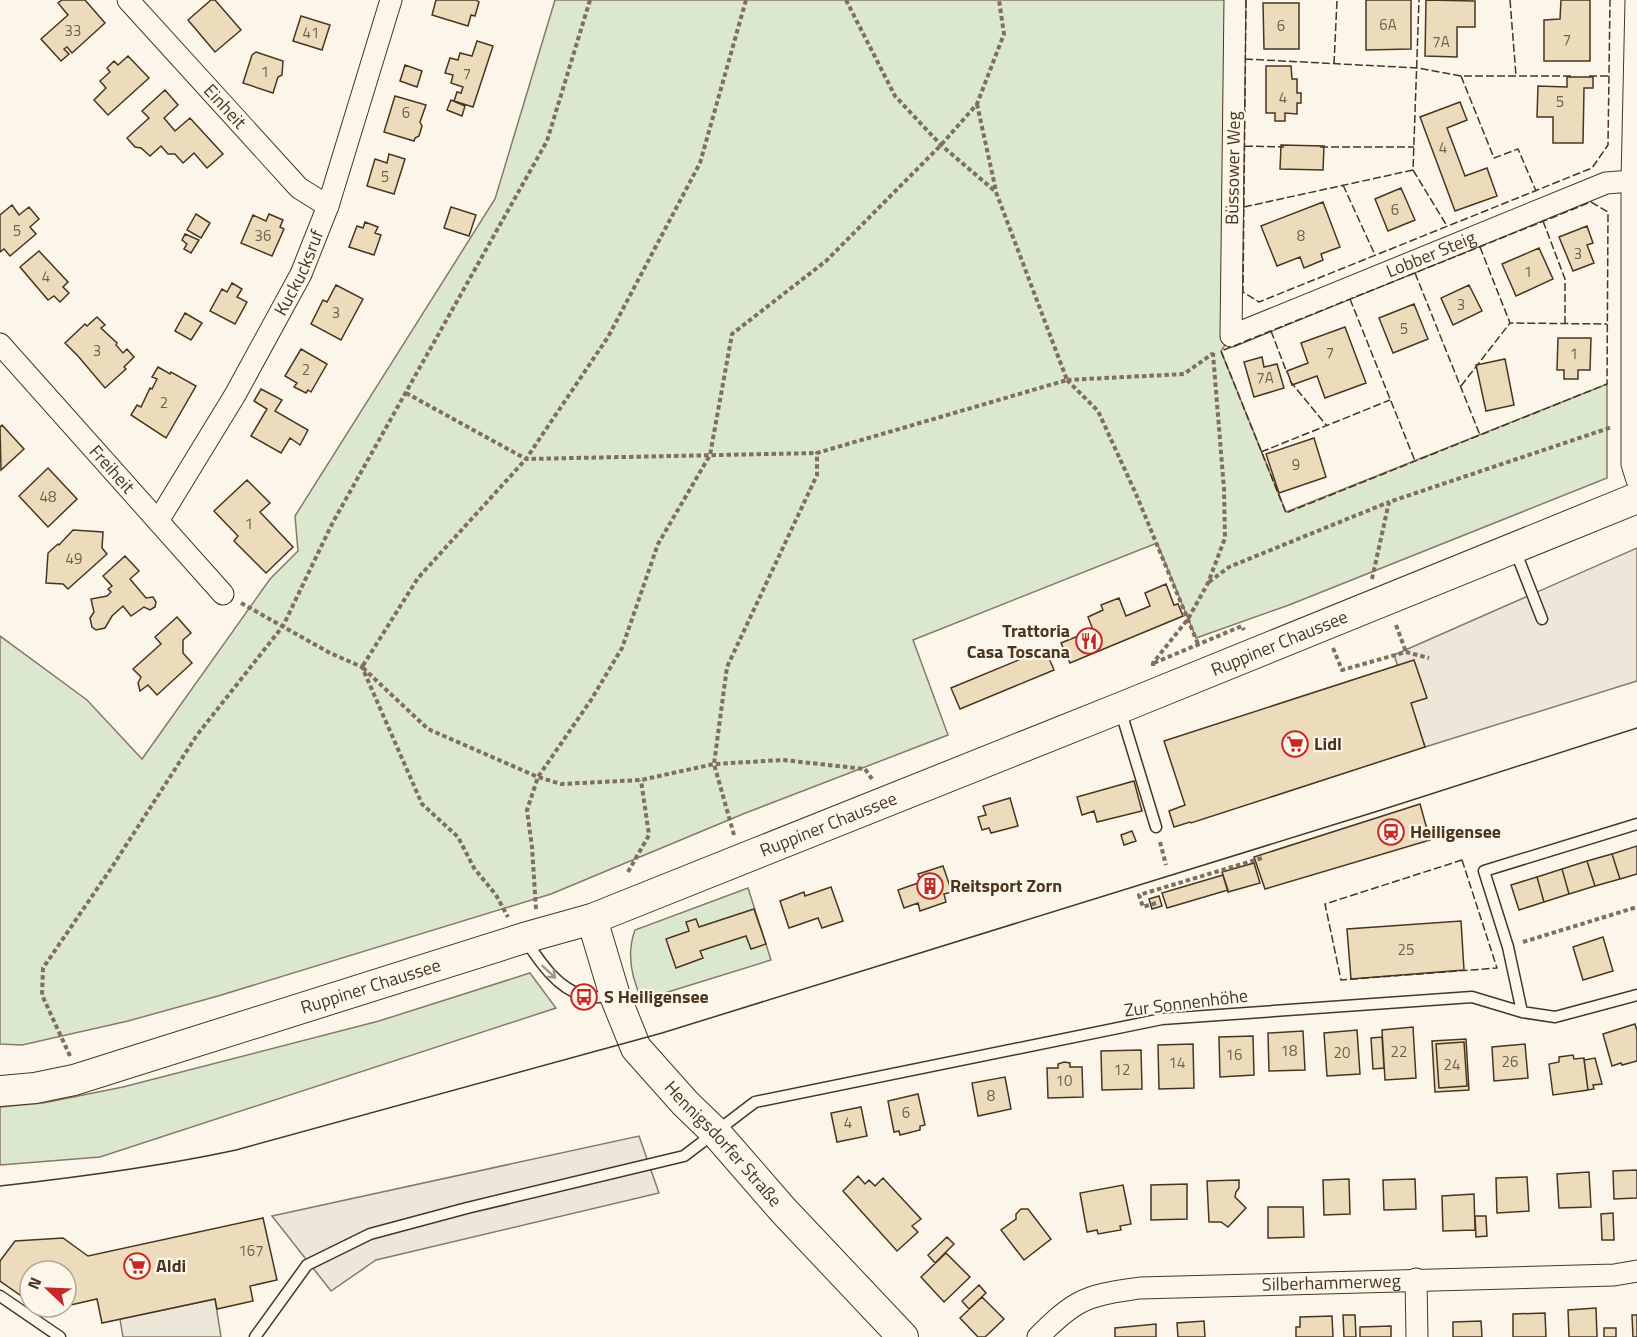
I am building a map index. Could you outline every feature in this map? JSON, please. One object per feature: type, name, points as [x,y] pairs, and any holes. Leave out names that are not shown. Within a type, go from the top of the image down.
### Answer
[{"type":"main road","name":"Ruppiner Chaussee","points":[[0,1092],[74,1080],[523,923],[592,919],[1637,498]]},
{"type":"main road","name":"Hennigsdorfer Straße","points":[[592,919],[615,996],[636,1048],[783,1210],[903,1337]]},
{"type":"street","name":"Einheit","points":[[128,0],[299,188],[328,206]]},
{"type":"street","name":"Kuckucksruf","points":[[158,521],[235,395],[302,274],[328,206],[391,0]]},
{"type":"street","name":"Büssower Weg","points":[[1231,336],[1235,0]]},
{"type":"street","points":[[1636,0],[1632,181],[1635,206],[1632,464],[1637,480]]},
{"type":"street","name":"Lobber Steig","points":[[1231,336],[1606,183],[1632,181]]},
{"type":"street","name":"Freiheit","points":[[0,344],[223,594]]},
{"type":"street","name":"Silberhammerweg","points":[[1038,1337],[1080,1302],[1114,1292],[1140,1288],[1614,1275],[1637,1271]]},
{"type":"street","points":[[1416,1280],[1417,1337]]},
{"type":"lane","points":[[1514,549],[1542,619]]},
{"type":"lane","points":[[1120,708],[1156,827]]},
{"type":"lane","points":[[1522,1012],[1508,947],[1484,871],[1637,824]]},
{"type":"lane","points":[[523,923],[545,970],[584,997],[615,996]]},
{"type":"lane","name":"Zur Sonnenhöhe","points":[[255,1337],[307,1265],[370,1234],[467,1208],[684,1156],[716,1134],[755,1102],[1162,1019],[1472,997],[1522,1012],[1555,1017],[1637,995]]},
{"type":"lane","points":[[0,1296],[60,1337]]},
{"type":"path","points":[[71,1060],[42,995],[43,968],[112,867],[197,735],[283,626],[333,522],[547,141],[590,0]]},
{"type":"path","points":[[362,667],[418,578],[526,459],[608,337],[700,163],[746,0]]},
{"type":"path","points":[[846,0],[895,96],[941,144],[996,192]]},
{"type":"path","points":[[523,923],[532,847],[527,810],[538,777],[591,700],[622,648],[658,544],[710,455],[732,334],[826,261],[977,104],[1004,34],[999,0]]},
{"type":"path","points":[[977,104],[996,192],[1067,380],[1098,411],[1136,494],[1198,644]]},
{"type":"path","points":[[406,393],[526,459],[817,453],[1067,380],[1184,374],[1213,354],[1231,336]]},
{"type":"path","points":[[1150,696],[1153,663],[1188,619],[1208,583],[1226,538],[1213,354]]},
{"type":"path","points":[[1208,583],[1229,567],[1389,502],[1632,420]]},
{"type":"path","points":[[740,859],[714,764],[727,667],[817,475],[817,453]]},
{"type":"path","points":[[1366,608],[1389,502]]},
{"type":"path","points":[[223,594],[330,654],[362,667],[428,729],[538,777],[561,784],[641,780],[714,764],[783,760],[865,769],[886,801]]},
{"type":"path","points":[[1324,625],[1342,670],[1406,652],[1429,658]]},
{"type":"path","points":[[1153,663],[1242,626],[1245,634]]},
{"type":"path","points":[[362,667],[422,804],[458,837],[474,868],[523,923]]},
{"type":"path","points":[[628,872],[649,835],[641,780]]},
{"type":"path","points":[[1156,827],[1166,865]]},
{"type":"path","points":[[1156,903],[1143,907],[1139,895],[1262,858]]},
{"type":"path","points":[[1508,947],[1637,907]]},
{"type":"green space","points":[[555,0],[1235,0],[1231,336],[1221,351],[1286,512],[1607,384],[1607,478],[1289,605],[1196,638],[1157,543],[913,640],[948,735],[743,814],[551,894],[218,996],[128,1021],[22,1045],[0,1044],[0,636],[87,700],[142,759],[270,579],[298,551],[295,516],[495,199]]},
{"type":"green space","points":[[748,888],[771,960],[642,1000],[635,983],[630,957],[635,930]]},
{"type":"green space","points":[[530,973],[556,1008],[100,1157],[0,1165],[0,1107],[43,1103],[123,1087],[379,1021]]},
{"type":"shaded area","points":[[1637,548],[1637,681],[1425,747],[1394,655]]},
{"type":"shaded area","points":[[639,1136],[659,1193],[376,1260],[331,1291],[272,1216]]},
{"type":"shaded area","points":[[215,1299],[221,1337],[123,1337],[120,1319]]},
{"type":"building","points":[[62,0],[85,0],[105,23],[72,53],[67,47],[64,49],[69,54],[61,61],[41,39],[68,15],[58,3]]},
{"type":"building","points":[[211,0],[215,0],[241,30],[215,52],[188,20]]},
{"type":"building","points":[[436,0],[476,0],[479,2],[475,16],[471,15],[468,26],[432,15]]},
{"type":"building","points":[[1366,0],[1411,0],[1411,49],[1366,50]]},
{"type":"building","points":[[1426,0],[1475,1],[1475,27],[1457,27],[1457,57],[1425,56]]},
{"type":"building","points":[[1561,0],[1590,0],[1590,61],[1544,61],[1544,20],[1560,19]]},
{"type":"building","points":[[1263,3],[1299,3],[1299,49],[1264,49]]},
{"type":"building","points":[[301,16],[330,25],[322,50],[293,41]]},
{"type":"building","points":[[477,41],[493,46],[473,107],[454,101],[457,92],[461,93],[463,87],[451,83],[453,75],[445,73],[450,58],[458,60],[460,53],[472,56]]},
{"type":"building","points":[[256,52],[283,61],[282,75],[278,77],[273,93],[243,83],[252,55]]},
{"type":"building","points":[[128,56],[149,78],[108,115],[94,100],[106,88],[100,81],[110,72],[107,68],[114,61],[118,65]]},
{"type":"building","points":[[405,65],[422,71],[417,87],[400,81]]},
{"type":"building","points":[[1266,66],[1291,66],[1292,79],[1297,79],[1297,93],[1301,93],[1301,103],[1297,103],[1297,114],[1285,113],[1285,121],[1275,121],[1275,113],[1266,113]]},
{"type":"building","points":[[1567,77],[1593,77],[1593,88],[1584,88],[1583,143],[1553,143],[1553,117],[1537,117],[1538,86],[1567,87]]},
{"type":"building","points":[[165,90],[178,105],[164,118],[175,131],[190,118],[223,154],[207,168],[194,153],[183,163],[175,154],[168,154],[161,146],[150,156],[141,148],[135,147],[127,138],[149,118],[142,111]]},
{"type":"building","points":[[395,96],[426,105],[420,122],[422,126],[419,136],[414,141],[384,132]]},
{"type":"building","points":[[451,100],[465,106],[462,116],[447,110]]},
{"type":"building","points":[[1460,102],[1467,120],[1447,128],[1465,176],[1487,168],[1497,196],[1455,211],[1420,117]]},
{"type":"building","points":[[1281,145],[1324,146],[1323,170],[1280,169]]},
{"type":"building","points":[[389,154],[405,159],[394,194],[367,186],[375,159],[387,163]]},
{"type":"building","points":[[1401,188],[1415,220],[1388,231],[1375,199]]},
{"type":"building","points":[[1323,202],[1340,247],[1321,254],[1323,260],[1304,268],[1300,257],[1277,266],[1261,226]]},
{"type":"building","points":[[12,205],[19,215],[29,207],[39,219],[30,227],[36,234],[10,256],[4,249],[0,252],[0,215]]},
{"type":"building","points":[[451,207],[476,215],[469,236],[444,228]]},
{"type":"building","points":[[196,214],[210,223],[201,238],[187,230]]},
{"type":"building","points":[[269,214],[283,220],[280,227],[284,229],[272,256],[241,243],[253,215],[266,221]]},
{"type":"building","points":[[365,222],[378,227],[375,233],[381,235],[374,255],[349,247],[357,226],[363,228]]},
{"type":"building","points":[[1587,226],[1593,243],[1587,245],[1594,263],[1573,271],[1559,237]]},
{"type":"building","points":[[185,234],[199,240],[191,253],[184,249],[187,244],[182,240]]},
{"type":"building","points":[[1539,248],[1553,279],[1516,296],[1502,264]]},
{"type":"building","points":[[39,251],[68,282],[63,287],[69,293],[60,302],[54,296],[48,300],[20,267]]},
{"type":"building","points":[[232,283],[242,289],[237,297],[247,302],[235,324],[210,311],[222,289],[227,292]]},
{"type":"building","points":[[336,285],[363,299],[341,340],[311,324],[323,300],[327,302]]},
{"type":"building","points":[[1469,285],[1482,311],[1453,325],[1441,298]]},
{"type":"building","points":[[1414,304],[1428,339],[1393,353],[1379,318]]},
{"type":"building","points":[[185,313],[202,323],[191,340],[175,331]]},
{"type":"building","points":[[97,317],[105,325],[101,328],[117,343],[116,345],[123,353],[127,349],[134,357],[124,367],[126,369],[105,388],[65,343],[85,324],[87,326]]},
{"type":"building","points":[[1345,327],[1366,383],[1325,398],[1317,376],[1292,385],[1287,371],[1308,363],[1301,343]]},
{"type":"building","points":[[1558,338],[1591,338],[1590,370],[1578,370],[1578,379],[1564,379],[1564,370],[1557,370]]},
{"type":"building","points":[[301,349],[327,364],[311,392],[308,390],[306,393],[294,387],[297,383],[285,376]]},
{"type":"building","points":[[1262,357],[1264,367],[1277,364],[1284,388],[1254,397],[1244,362]]},
{"type":"building","points":[[1505,359],[1514,405],[1486,411],[1476,365]]},
{"type":"building","points":[[158,367],[196,386],[166,438],[131,415],[137,405],[141,407],[150,388],[152,389],[157,379],[152,377]]},
{"type":"building","points":[[261,389],[282,400],[275,411],[308,430],[300,445],[290,438],[281,453],[251,436],[267,409],[254,401]]},
{"type":"building","points":[[2,425],[24,449],[1,470],[0,427]]},
{"type":"building","points":[[1314,438],[1326,477],[1279,493],[1266,454]]},
{"type":"building","points":[[48,468],[77,499],[48,527],[19,496]]},
{"type":"building","points":[[247,480],[270,503],[260,512],[293,547],[266,573],[234,541],[238,536],[214,511]]},
{"type":"building","points":[[73,530],[103,532],[102,548],[107,554],[68,589],[63,584],[46,583],[48,553]]},
{"type":"building","points":[[125,556],[139,571],[130,579],[146,598],[153,597],[156,602],[155,607],[150,610],[144,607],[131,616],[123,606],[112,616],[105,628],[96,630],[92,627],[90,618],[94,612],[91,599],[107,596],[111,592],[108,589],[112,586],[103,576]]},
{"type":"building","points":[[1166,584],[1174,605],[1178,604],[1183,616],[1070,663],[1061,643],[1093,630],[1088,617],[1103,610],[1101,605],[1119,598],[1126,616],[1150,606],[1145,593]]},
{"type":"building","points":[[177,617],[191,633],[183,640],[183,653],[192,663],[157,695],[148,685],[140,691],[138,683],[141,677],[133,669],[161,644],[155,637]]},
{"type":"building","points":[[1045,649],[1054,670],[960,709],[951,688]]},
{"type":"building","name":"Lidl","points":[[1414,660],[1427,698],[1411,703],[1425,747],[1174,827],[1169,811],[1185,805],[1164,741]]},
{"type":"building","points":[[1134,781],[1142,811],[1097,822],[1094,811],[1082,815],[1077,797]]},
{"type":"building","points":[[1010,798],[1018,826],[991,833],[989,828],[982,830],[978,817],[986,815],[983,806]]},
{"type":"building","points":[[1420,804],[1430,840],[1265,889],[1254,857]]},
{"type":"building","points":[[1132,831],[1136,841],[1124,845],[1121,835]]},
{"type":"building","points":[[1637,846],[1637,874],[1620,879],[1612,854]]},
{"type":"building","points":[[1612,854],[1620,879],[1595,886],[1587,861]]},
{"type":"building","points":[[1587,861],[1595,886],[1569,894],[1562,869]]},
{"type":"building","points":[[1254,863],[1260,883],[1228,892],[1222,872]]},
{"type":"building","name":"Reitsport Zorn","points":[[943,866],[952,892],[944,894],[946,902],[920,911],[918,903],[904,908],[898,890],[921,882],[918,874]]},
{"type":"building","points":[[1562,869],[1569,894],[1544,902],[1537,877]]},
{"type":"building","points":[[1223,875],[1228,890],[1167,908],[1162,893]]},
{"type":"building","points":[[1537,877],[1544,902],[1519,910],[1511,885]]},
{"type":"building","points":[[831,887],[843,921],[822,928],[818,918],[789,928],[780,901],[804,892],[805,896]]},
{"type":"building","points":[[1159,896],[1162,906],[1152,909],[1149,899]]},
{"type":"building","points":[[754,909],[766,944],[751,949],[746,936],[700,951],[703,958],[676,968],[666,939],[689,931],[686,922],[696,919],[699,927]]},
{"type":"building","points":[[1461,921],[1464,970],[1351,979],[1347,929]]},
{"type":"building","points":[[1603,937],[1613,971],[1583,980],[1573,947]]},
{"type":"building","points":[[1635,1024],[1637,1061],[1612,1066],[1603,1034]]},
{"type":"building","points":[[1413,1027],[1416,1078],[1385,1080],[1382,1030]]},
{"type":"building","points":[[1357,1030],[1360,1074],[1327,1076],[1324,1033]]},
{"type":"building","points":[[1303,1031],[1305,1070],[1269,1071],[1268,1033]]},
{"type":"building","points":[[1253,1036],[1254,1075],[1220,1077],[1219,1037]]},
{"type":"building","points":[[1382,1037],[1384,1068],[1373,1069],[1371,1038]]},
{"type":"building","points":[[1466,1039],[1469,1090],[1435,1092],[1432,1041]],"holes":[[[1464,1042],[1467,1086],[1439,1088],[1436,1044]]]},
{"type":"building","points":[[1464,1042],[1467,1086],[1439,1088],[1436,1044]]},
{"type":"building","points":[[1193,1044],[1194,1088],[1159,1089],[1158,1045]]},
{"type":"building","points":[[1525,1044],[1528,1078],[1494,1081],[1492,1047]]},
{"type":"building","points":[[1141,1050],[1142,1089],[1102,1090],[1101,1051]]},
{"type":"building","points":[[1573,1055],[1574,1059],[1584,1058],[1588,1090],[1553,1095],[1549,1064],[1559,1062],[1559,1057]]},
{"type":"building","points":[[1595,1058],[1602,1084],[1593,1085],[1594,1089],[1588,1090],[1584,1060]]},
{"type":"building","points":[[1070,1063],[1070,1067],[1082,1067],[1083,1097],[1048,1098],[1047,1068],[1058,1068],[1058,1064]]},
{"type":"building","points":[[1005,1077],[1011,1109],[978,1116],[972,1083]]},
{"type":"building","points":[[918,1094],[925,1125],[920,1126],[920,1130],[900,1135],[899,1131],[894,1132],[888,1101]]},
{"type":"building","points":[[861,1107],[867,1136],[837,1142],[831,1113]]},
{"type":"building","points":[[1637,1170],[1637,1198],[1614,1199],[1613,1171]]},
{"type":"building","points":[[1589,1172],[1591,1207],[1559,1208],[1557,1174]]},
{"type":"building","points":[[858,1176],[865,1184],[869,1180],[875,1186],[883,1178],[921,1219],[912,1226],[918,1232],[897,1251],[843,1191]]},
{"type":"building","points":[[1527,1177],[1529,1211],[1497,1213],[1496,1178]]},
{"type":"building","points":[[1349,1179],[1350,1214],[1324,1215],[1323,1180]]},
{"type":"building","points":[[1415,1179],[1416,1209],[1384,1210],[1383,1180]]},
{"type":"building","points":[[1239,1180],[1239,1188],[1235,1197],[1246,1208],[1228,1227],[1221,1222],[1209,1222],[1207,1181]]},
{"type":"building","points":[[1187,1184],[1187,1219],[1151,1220],[1151,1185]]},
{"type":"building","points":[[1123,1185],[1131,1224],[1120,1226],[1121,1230],[1098,1234],[1097,1230],[1087,1232],[1080,1193]]},
{"type":"building","points":[[1474,1194],[1475,1230],[1443,1231],[1442,1196]]},
{"type":"building","points":[[1268,1207],[1303,1207],[1304,1237],[1268,1238]]},
{"type":"building","points":[[1021,1209],[1028,1209],[1051,1239],[1024,1260],[1001,1230],[1016,1219],[1016,1214]]},
{"type":"building","points":[[1613,1213],[1614,1240],[1602,1240],[1601,1214]]},
{"type":"building","points":[[1475,1216],[1486,1216],[1487,1236],[1476,1237]]},
{"type":"building","name":"Aldi","points":[[263,1218],[277,1280],[250,1286],[253,1301],[217,1309],[215,1299],[102,1323],[97,1299],[78,1303],[78,1259],[18,1259],[18,1294],[0,1281],[0,1261],[15,1241],[63,1238],[88,1256]]},
{"type":"building","points":[[947,1237],[954,1244],[935,1263],[928,1255]]},
{"type":"building","points":[[946,1253],[970,1277],[944,1302],[921,1277]]},
{"type":"building","points":[[979,1285],[986,1293],[969,1309],[962,1301]]},
{"type":"building","points":[[982,1297],[1004,1319],[985,1337],[978,1337],[960,1318]]},
{"type":"building","points":[[1596,1308],[1597,1337],[1569,1337],[1568,1310]]},
{"type":"building","points":[[1545,1313],[1546,1337],[1513,1337],[1513,1314]]},
{"type":"building","points":[[1343,1315],[1355,1315],[1356,1337],[1344,1337]]},
{"type":"building","points":[[1632,1315],[1637,1315],[1637,1337],[1633,1337]]},
{"type":"building","points":[[1332,1316],[1333,1337],[1296,1337],[1296,1327],[1300,1327],[1300,1317]]},
{"type":"building","points":[[1204,1321],[1205,1337],[1178,1337],[1177,1323]]},
{"type":"building","points":[[1481,1321],[1482,1337],[1453,1337],[1453,1322]]},
{"type":"building","points":[[1156,1324],[1156,1337],[1115,1337],[1115,1328]]},
{"type":"building","points":[[1391,1326],[1391,1337],[1360,1337],[1360,1327]]},
{"type":"building","points":[[1604,1328],[1616,1328],[1616,1337],[1604,1337]]},
{"type":"tram line","points":[[0,1186],[119,1171],[236,1150],[662,1033],[1378,811],[1637,728]]},
{"type":"fence","points":[[1246,0],[1243,292],[1259,302],[1592,168],[1608,145],[1610,0]]},
{"type":"fence","points":[[1334,64],[1337,0]]},
{"type":"fence","points":[[1244,207],[1413,170],[1419,0]]},
{"type":"fence","points":[[1510,0],[1516,76]]},
{"type":"fence","points":[[1245,59],[1418,68],[1461,76],[1571,76]]},
{"type":"fence","points":[[1461,76],[1494,158],[1518,149],[1536,191]]},
{"type":"fence","points":[[1589,76],[1609,76]]},
{"type":"fence","points":[[1245,146],[1284,147]]},
{"type":"fence","points":[[1320,147],[1414,147]]},
{"type":"fence","points":[[1413,170],[1447,226]]},
{"type":"fence","points":[[1343,185],[1375,255]]},
{"type":"fence","points":[[1591,202],[1608,212],[1607,384],[1286,513],[1221,351],[1591,202]]},
{"type":"fence","points":[[1543,221],[1565,279],[1565,323]]},
{"type":"fence","points":[[1480,247],[1510,323],[1607,324]]},
{"type":"fence","points":[[1415,273],[1480,435]]},
{"type":"fence","points":[[1350,299],[1415,461]]},
{"type":"fence","points":[[1461,386],[1510,323]]},
{"type":"fence","points":[[1271,331],[1287,373]]},
{"type":"fence","points":[[1290,381],[1327,426]]},
{"type":"fence","points":[[1261,452],[1390,400]]},
{"type":"fence","points":[[1462,860],[1497,968],[1341,980],[1325,904],[1462,860]]},
{"type":"place","name":"Trattoria Casa Toscana","points":[[1089,641]]},
{"type":"place","name":"Lidl","points":[[1295,744]]},
{"type":"place","name":"Heiligensee","points":[[1391,832]]},
{"type":"place","name":"Reitsport Zorn","points":[[930,886]]},
{"type":"place","name":"S Heiligensee","points":[[584,997]]},
{"type":"place","name":"Aldi","points":[[137,1266]]}]
